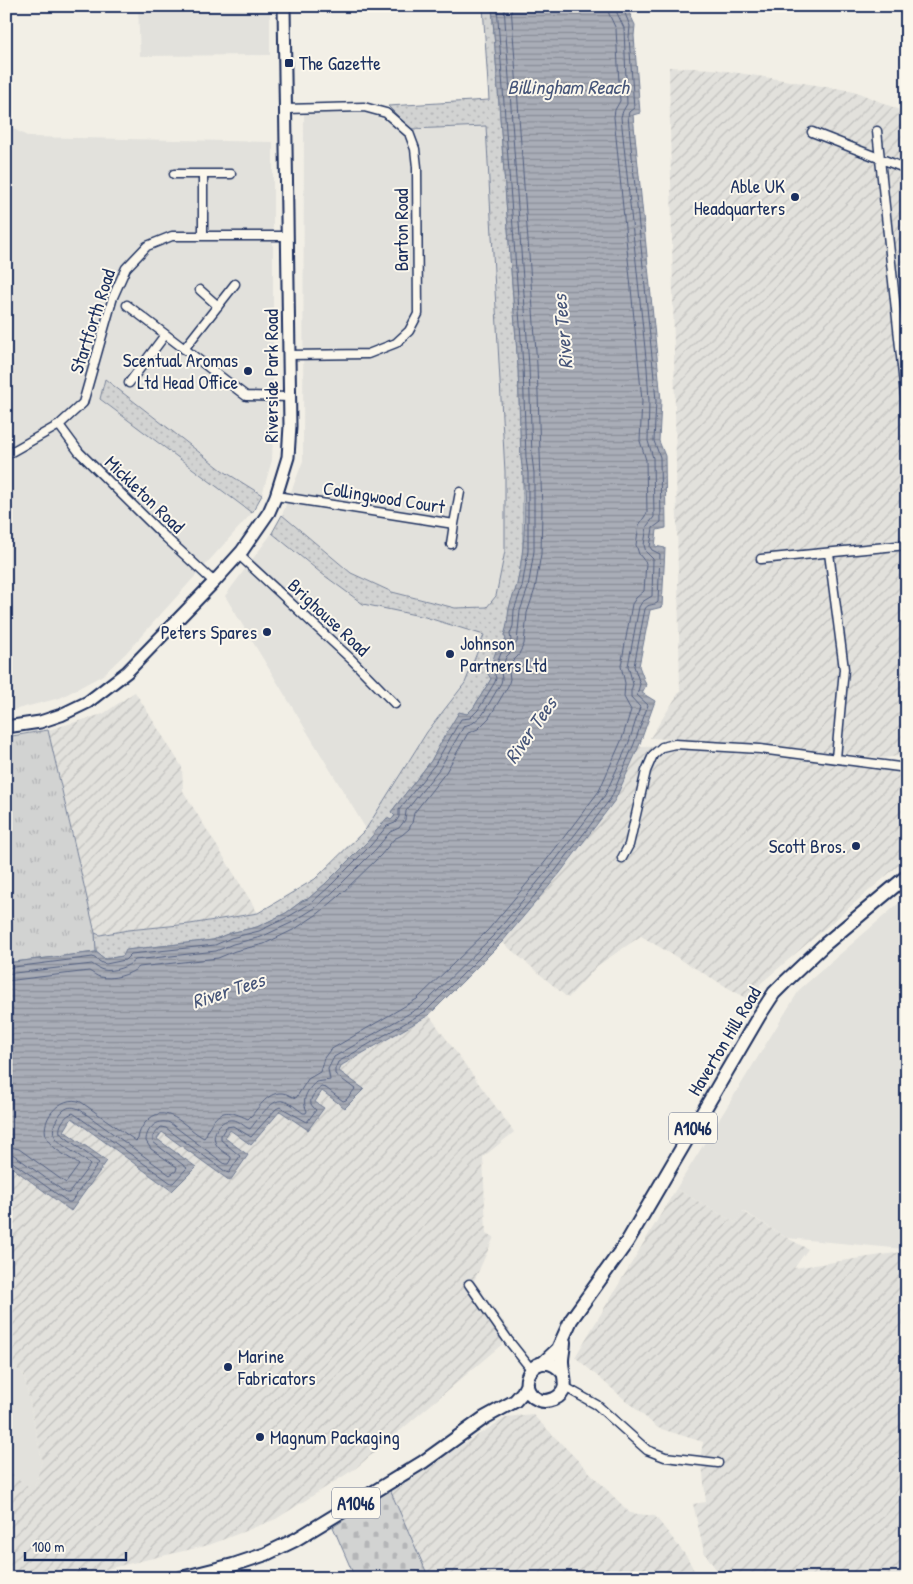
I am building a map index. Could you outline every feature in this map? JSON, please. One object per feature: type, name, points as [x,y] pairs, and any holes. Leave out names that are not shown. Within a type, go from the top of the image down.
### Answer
[{"type":"main road","name":"Haverton Hill Road","points":[[531,1369],[543,1363],[558,1349],[572,1320],[627,1242],[774,993],[824,946],[907,876]]},
{"type":"main road","name":"Haverton Hill Road","points":[[565,1335],[562,1362],[566,1380],[565,1387]]},
{"type":"main road","points":[[543,1363],[551,1363],[563,1373]]},
{"type":"main road","name":"A1046","points":[[180,1578],[242,1563],[295,1540],[423,1462],[484,1418],[515,1401],[527,1384],[531,1369]]},
{"type":"main road","points":[[527,1384],[532,1395],[543,1401]]},
{"type":"main road","name":"A1046","points":[[505,1407],[550,1401],[562,1394],[565,1387]]},
{"type":"street","name":"Riverside Park Road","points":[[6,727],[40,722],[61,715],[88,702],[127,672],[239,555],[269,512],[276,496],[288,456],[290,426],[284,6]]},
{"type":"street","name":"Barton Road","points":[[285,109],[364,107],[386,113],[409,133],[415,149],[417,168],[418,314],[409,331],[396,342],[368,354],[289,355]]},
{"type":"street","points":[[877,131],[903,338],[907,412]]},
{"type":"street","points":[[812,132],[907,169]]},
{"type":"street","points":[[881,170],[896,165]]},
{"type":"street","points":[[174,174],[231,174]]},
{"type":"street","points":[[203,174],[204,235]]},
{"type":"street","name":"Startforth Road","points":[[6,455],[59,425],[84,403],[113,297],[126,268],[146,246],[172,236],[287,236]]},
{"type":"street","points":[[184,349],[235,284]]},
{"type":"street","points":[[200,290],[218,306]]},
{"type":"street","points":[[127,306],[246,396],[290,397]]},
{"type":"street","points":[[129,384],[165,335]]},
{"type":"street","name":"Mickleton Road","points":[[59,425],[79,452],[214,582]]},
{"type":"street","name":"Collingwood Court","points":[[276,496],[454,524],[460,492]]},
{"type":"street","points":[[451,544],[454,524]]},
{"type":"street","points":[[761,559],[907,545]]},
{"type":"street","points":[[829,553],[844,669],[836,758]]},
{"type":"street","name":"Brighouse Road","points":[[239,555],[395,704]]},
{"type":"street","points":[[622,858],[629,845],[646,771],[653,755],[662,747],[675,744],[750,749],[907,768]]},
{"type":"street","points":[[469,1284],[531,1369]]},
{"type":"street","points":[[565,1387],[597,1405],[647,1450],[665,1458],[718,1463]]},
{"type":"shaded area","points":[[138,6],[270,6],[270,55],[140,56]]},
{"type":"shaded area","points":[[669,67],[713,69],[854,91],[907,113],[907,755],[883,758],[747,743],[650,738],[680,691]]},
{"type":"shaded area","points":[[304,113],[366,113],[411,129],[486,125],[505,472],[505,551],[496,596],[487,607],[455,608],[392,592],[351,573],[282,515],[303,461]]},
{"type":"shaded area","points":[[6,125],[29,137],[273,142],[273,435],[272,460],[262,495],[222,470],[105,379],[100,399],[252,513],[126,653],[103,675],[60,698],[6,711]]},
{"type":"shaded area","points":[[272,533],[321,573],[425,617],[484,634],[465,683],[427,732],[366,829],[225,596]]},
{"type":"shaded area","points":[[135,692],[182,767],[183,791],[258,913],[190,924],[128,930],[100,935],[95,933],[48,730],[103,714]]},
{"type":"shaded area","points":[[639,746],[807,759],[894,770],[907,776],[907,858],[760,984],[757,1005],[641,936],[597,966],[568,998],[502,942],[560,873],[615,800]]},
{"type":"shaded area","points":[[907,896],[907,1108],[904,1249],[787,1238],[743,1211],[736,1223],[676,1189],[800,989]]},
{"type":"shaded area","points":[[429,1015],[514,1132],[483,1157],[486,1233],[494,1237],[474,1281],[513,1335],[356,1468],[276,1519],[209,1545],[68,1578],[6,1578],[6,1470],[34,1490],[42,1460],[24,1375],[6,1359],[6,1163],[71,1210],[63,1130],[72,1118],[172,1191],[157,1139],[162,1132],[225,1138],[230,1130],[251,1145],[280,1111],[324,1109],[315,1102],[342,1065]]},
{"type":"shaded area","points":[[907,1108],[907,1578],[722,1578],[704,1552],[693,1504],[706,1502],[701,1454],[703,1442],[658,1428],[575,1357],[676,1189],[736,1223],[742,1211],[808,1249],[794,1268],[902,1252],[904,1249]]},
{"type":"shaded area","points":[[6,1359],[24,1375],[42,1460],[34,1491],[6,1470]]},
{"type":"shaded area","points":[[532,1414],[630,1513],[655,1516],[687,1557],[698,1578],[429,1578],[390,1490],[507,1417]]},
{"type":"green space","points":[[483,6],[492,6],[518,367],[523,473],[523,550],[517,586],[509,609],[508,626],[504,635],[506,639],[502,646],[498,645],[491,679],[474,707],[467,714],[459,713],[431,761],[391,812],[395,815],[391,821],[387,818],[368,841],[308,899],[302,901],[286,913],[257,927],[230,933],[213,940],[127,950],[123,956],[105,959],[96,952],[95,933],[100,935],[128,930],[190,924],[258,913],[315,879],[366,829],[427,732],[465,683],[484,635],[425,617],[363,604],[272,533],[282,515],[351,573],[392,592],[455,608],[487,607],[496,596],[505,551],[505,472],[486,126],[411,129],[388,106],[489,100]]},
{"type":"green space","points":[[105,379],[222,470],[262,495],[252,513],[100,399]]},
{"type":"green space","points":[[48,730],[95,933],[96,952],[6,963],[6,737]]},
{"type":"green space","points":[[390,1490],[429,1578],[355,1578],[333,1527]]},
{"type":"water","points":[[492,6],[626,6],[635,25],[634,36],[640,113],[633,115],[661,401],[659,441],[665,456],[666,528],[657,530],[655,546],[665,548],[662,607],[650,610],[639,666],[646,685],[642,693],[655,701],[639,746],[615,800],[560,873],[502,942],[429,1015],[342,1065],[339,1071],[364,1089],[345,1108],[322,1091],[315,1102],[324,1108],[308,1130],[280,1111],[251,1145],[230,1130],[225,1138],[248,1155],[230,1181],[162,1132],[157,1139],[196,1167],[172,1191],[72,1118],[64,1131],[107,1161],[71,1211],[6,1163],[6,963],[96,952],[105,959],[123,956],[126,950],[213,940],[230,933],[257,927],[286,913],[302,901],[308,899],[368,841],[387,818],[391,820],[395,816],[391,812],[431,761],[459,712],[467,714],[474,707],[491,679],[488,674],[498,645],[502,646],[506,639],[504,635],[520,569],[525,505],[521,458],[518,367]]},
{"type":"place","name":"The Gazette","points":[[289,63]]},
{"type":"place","name":"Able UK Headquarters","points":[[795,197]]},
{"type":"place","name":"Scentual Aromas Ltd Head Office","points":[[248,371]]},
{"type":"place","name":"Peters Spares","points":[[267,632]]},
{"type":"place","name":"Johnson Partners Ltd","points":[[450,654]]},
{"type":"place","name":"Scott Bros.","points":[[856,846]]},
{"type":"place","name":"Marine Fabricators","points":[[228,1367]]},
{"type":"place","name":"Magnum Packaging","points":[[260,1437]]},
{"type":"water label","name":"Billingham Reach","points":[[568,86]]},
{"type":"water label","name":"River Tees","points":[[562,332]]},
{"type":"water label","name":"River Tees","points":[[530,730]]},
{"type":"water label","name":"River Tees","points":[[228,990]]}]
